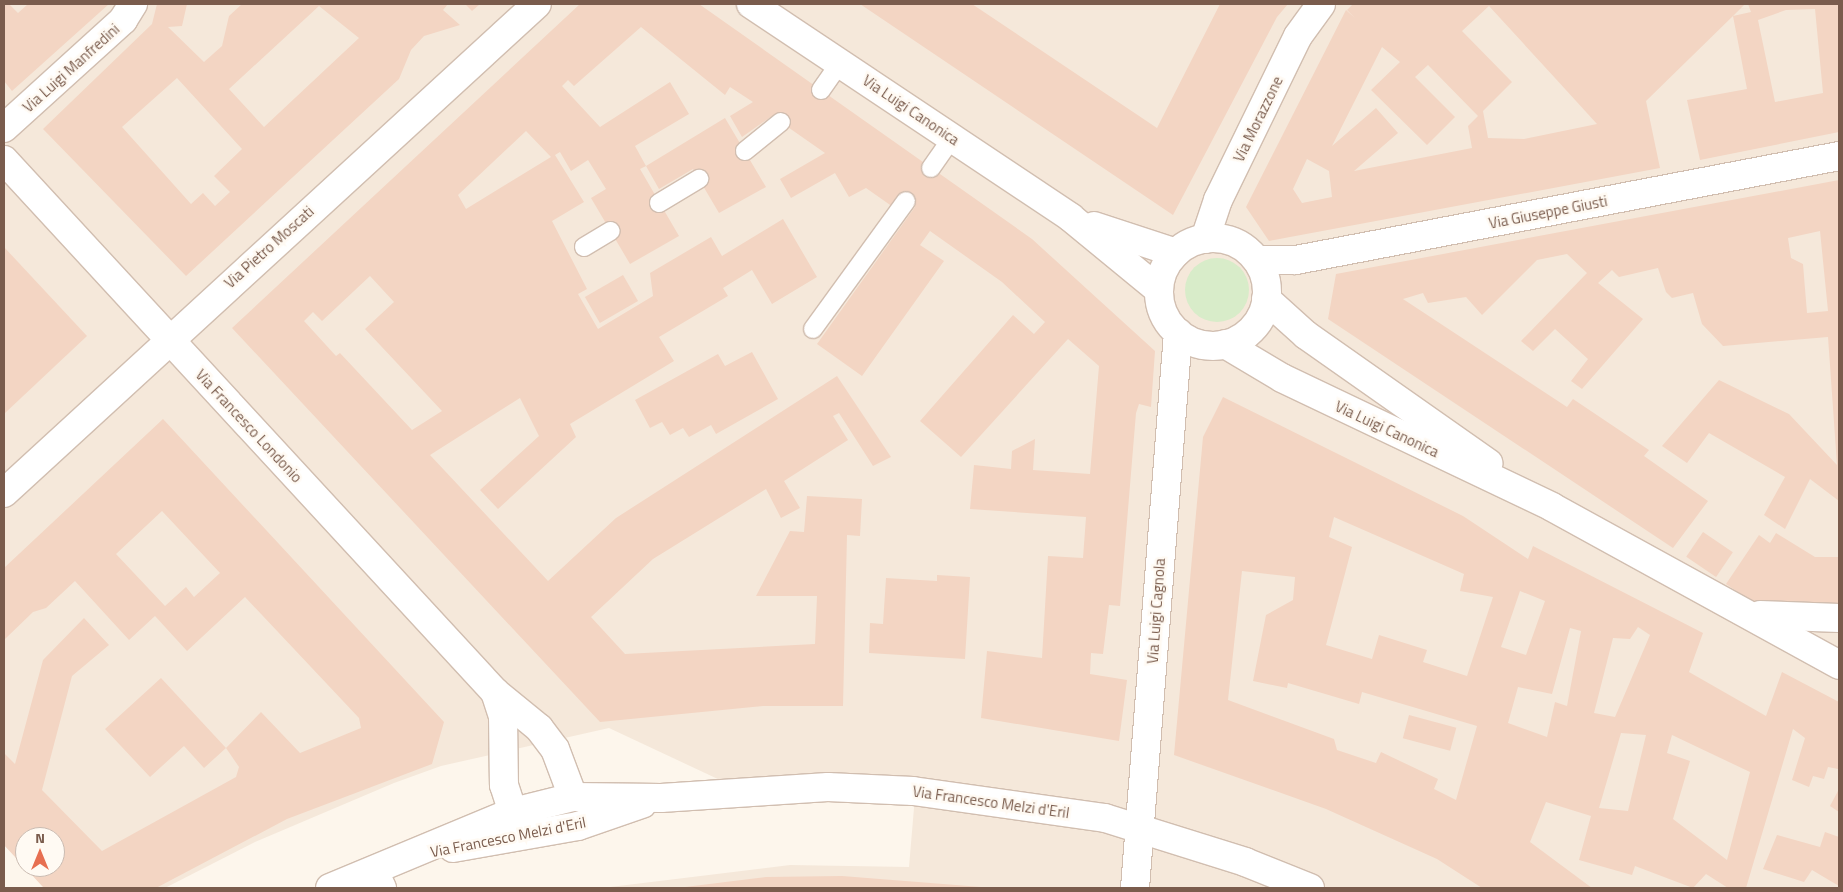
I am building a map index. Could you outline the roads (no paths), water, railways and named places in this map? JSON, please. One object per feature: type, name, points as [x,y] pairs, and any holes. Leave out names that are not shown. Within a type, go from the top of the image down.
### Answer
[{"type":"street","name":"Via Luigi Manfredini","points":[[4,128],[124,20],[133,4]]},
{"type":"street","name":"Via Pietro Moscati","points":[[4,493],[168,339],[537,4]]},
{"type":"street","name":"Via Luigi Canonica","points":[[752,4],[1070,217],[1159,290]]},
{"type":"street","name":"Via Morazzone","points":[[1205,239],[1218,200],[1298,36],[1321,4]]},
{"type":"street","name":"Via Giuseppe Giusti","points":[[1256,260],[1296,260],[1839,156]]},
{"type":"street","name":"Via Francesco Londonio","points":[[4,160],[495,692],[539,728],[555,749],[573,797],[578,826]]},
{"type":"street","name":"Via Luigi Canonica","points":[[1070,217],[1176,253]]},
{"type":"street","points":[[1205,239],[1231,241],[1256,260],[1265,279],[1266,299],[1253,328],[1226,344],[1201,344],[1178,333],[1165,317],[1159,290],[1164,269],[1176,253],[1205,239]]},
{"type":"street","name":"Via Luigi Canonica","points":[[1266,299],[1306,335],[1552,507]]},
{"type":"street","name":"Via Luigi Cagnola","points":[[1135,888],[1178,333]]},
{"type":"street","name":"Via Luigi Canonica","points":[[1226,344],[1282,378],[1552,507],[1755,616],[1839,665]]},
{"type":"street","points":[[1755,616],[1839,618]]},
{"type":"street","name":"Via Francesco Londonio","points":[[495,692],[503,716],[504,784],[517,825]]},
{"type":"street","name":"Via Francesco Melzi d'Eril","points":[[330,888],[378,880],[412,856],[517,825],[573,797],[661,798],[790,788],[913,791],[1105,818],[1245,862],[1310,888]]},
{"type":"street","name":"Via Francesco Melzi d'Eril","points":[[517,825],[578,826],[661,798]]},
{"type":"lane","points":[[821,90],[840,63]]},
{"type":"lane","points":[[745,152],[781,122]]},
{"type":"lane","points":[[931,168],[952,138]]},
{"type":"lane","points":[[659,203],[699,179]]},
{"type":"lane","points":[[812,329],[906,201]]},
{"type":"lane","points":[[584,247],[611,231]]}]
